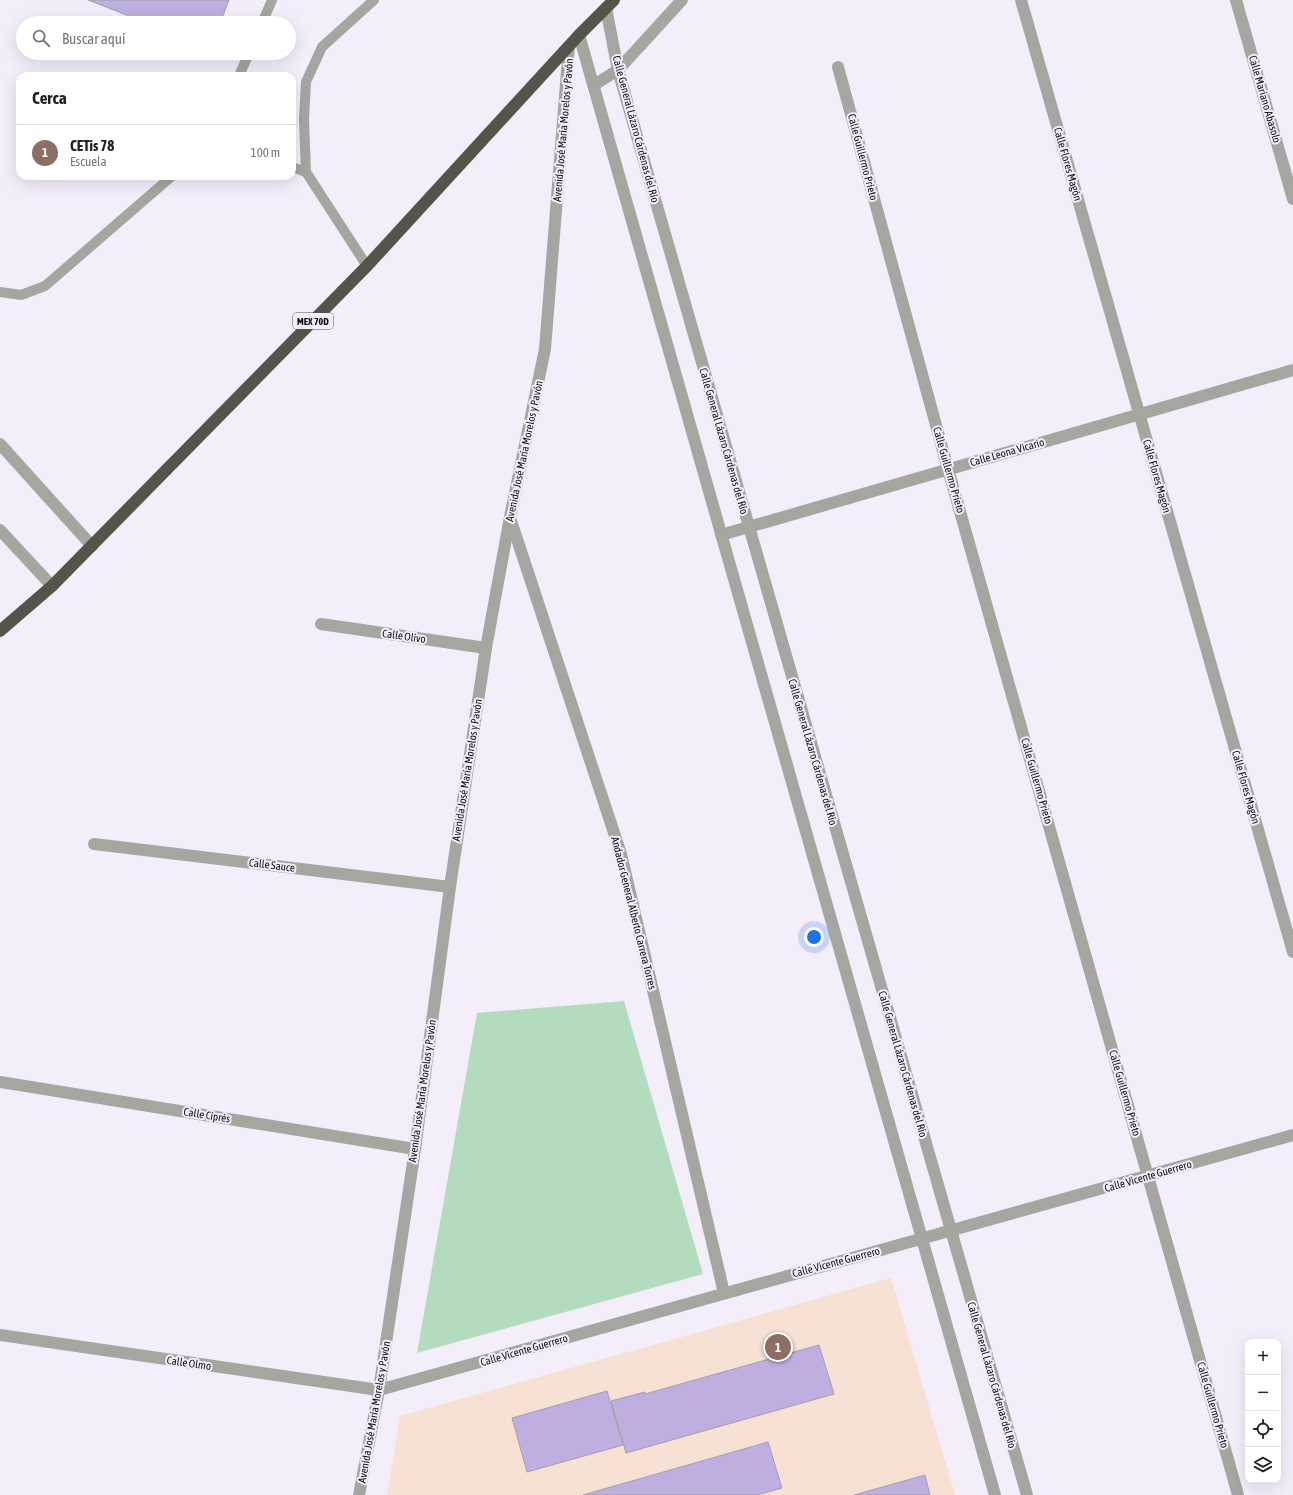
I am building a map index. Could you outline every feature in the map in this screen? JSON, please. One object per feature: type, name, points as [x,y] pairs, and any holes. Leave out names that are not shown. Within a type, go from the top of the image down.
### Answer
[{"type":"highway","name":"MEX 70D","points":[[0,631],[52,586],[367,266],[579,35],[610,4]]},
{"type":"street","points":[[594,85],[618,70],[682,0]]},
{"type":"street","name":"Calle Flores Magón","points":[[1021,0],[1293,952]]},
{"type":"street","name":"Calle Mariano Abasolo","points":[[1236,0],[1293,199]]},
{"type":"street","name":"Calle General Lázaro Cárdenas del Río","points":[[610,4],[618,70],[1027,1495]]},
{"type":"street","points":[[579,35],[995,1495]]},
{"type":"street","name":"Avenida José María Morelos y Pavón","points":[[359,1495],[379,1390],[415,1148],[450,887],[486,648],[510,517],[545,348],[569,46]]},
{"type":"street","name":"Calle Guillermo Prieto","points":[[838,67],[948,469],[1238,1495]]},
{"type":"street","name":"Calle Leona Vicario","points":[[721,534],[1293,370]]},
{"type":"street","points":[[0,444],[92,546]]},
{"type":"street","name":"Andador General Alberto Carrera Torres","points":[[510,517],[621,854],[724,1293]]},
{"type":"street","points":[[0,530],[52,586]]},
{"type":"street","name":"Calle Olivo","points":[[321,624],[486,648]]},
{"type":"street","name":"Calle Sauce","points":[[94,844],[450,887]]},
{"type":"street","name":"Calle Ciprés","points":[[0,1082],[415,1148]]},
{"type":"street","name":"Calle Vicente Guerrero","points":[[379,1390],[1293,1135]]},
{"type":"street","name":"Calle Olmo","points":[[0,1335],[379,1390]]},
{"type":"lane","points":[[265,16],[272,0]]},
{"type":"lane","points":[[367,266],[306,172],[304,119],[306,82],[322,47],[374,0]]},
{"type":"lane","points":[[241,72],[246,60]]},
{"type":"lane","points":[[296,168],[306,172]]},
{"type":"lane","points":[[0,292],[22,295],[45,286],[167,180]]},
{"type":"shaded area","points":[[891,1278],[955,1495],[387,1495],[400,1416]]},
{"type":"green space","points":[[624,1001],[703,1274],[417,1353],[477,1013]]},
{"type":"building","points":[[88,0],[229,0],[223,16],[129,16]]},
{"type":"building","points":[[819,1345],[834,1394],[626,1453],[611,1401],[645,1392],[645,1394]]},
{"type":"building","points":[[607,1391],[623,1445],[527,1472],[512,1418]]},
{"type":"building","points":[[768,1442],[782,1488],[757,1495],[583,1495]]},
{"type":"building","points":[[925,1475],[930,1495],[854,1495]]},
{"type":"place","name":"CETis 78","points":[[778,1347]]}]
